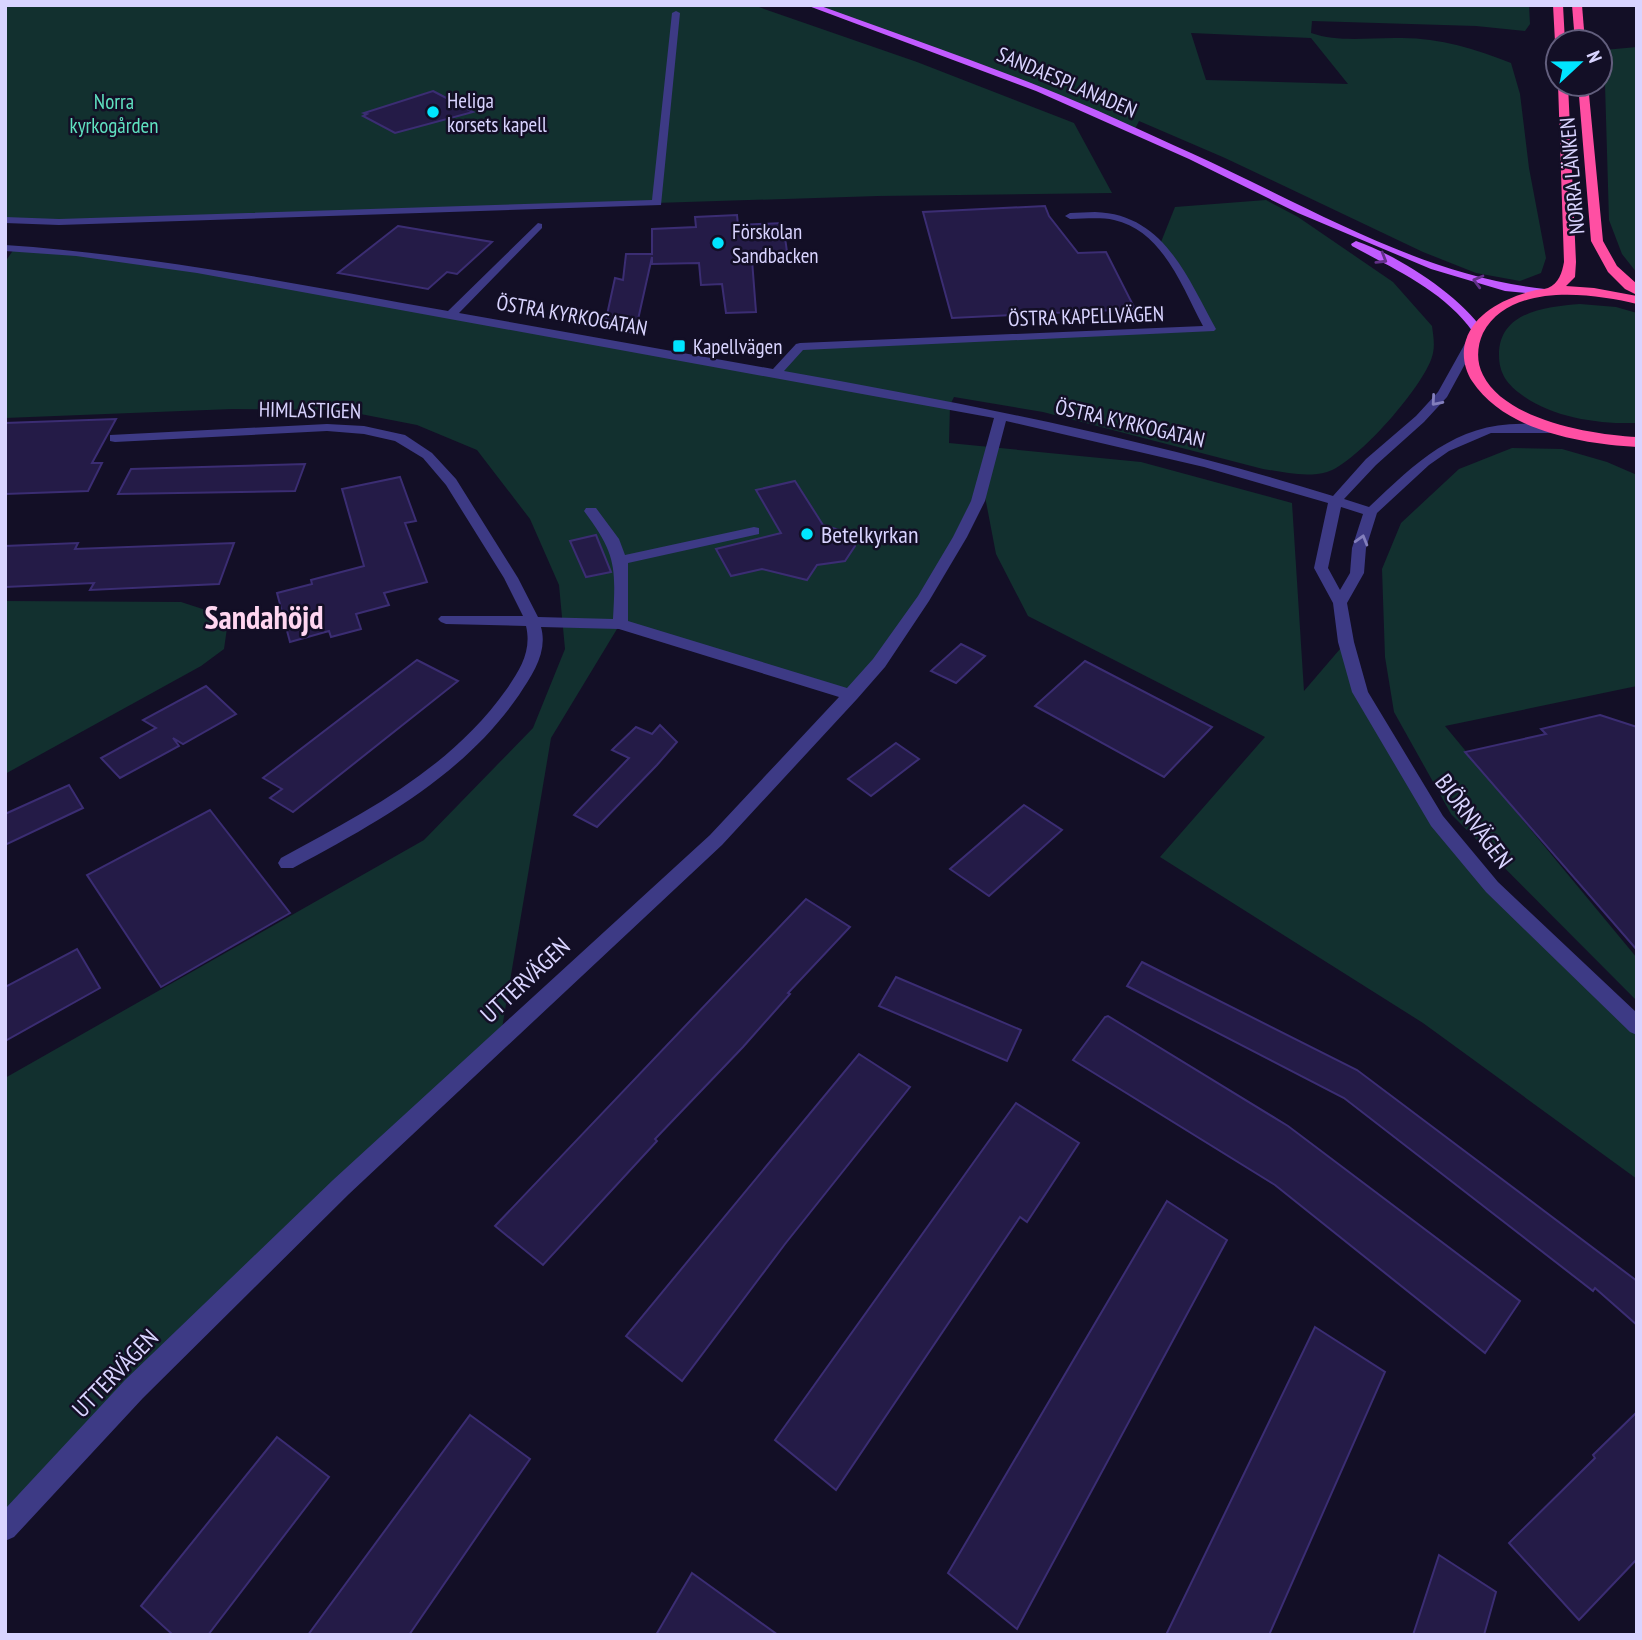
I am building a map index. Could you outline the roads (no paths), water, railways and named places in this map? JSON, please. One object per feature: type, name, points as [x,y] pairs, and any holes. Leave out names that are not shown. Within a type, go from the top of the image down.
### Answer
[{"type":"highway","points":[[1558,5],[1559,28]]},
{"type":"highway","points":[[1577,5],[1579,28]]},
{"type":"highway","name":"NORRA LÄNKEN","points":[[1549,291],[1568,276],[1570,262],[1564,98]]},
{"type":"highway","name":"NORRA LÄNKEN","points":[[1584,98],[1597,241],[1603,257],[1618,275],[1637,291]]},
{"type":"highway","points":[[1637,300],[1593,292],[1549,291],[1521,298],[1500,307],[1486,318],[1474,336],[1471,362],[1482,386],[1518,413],[1637,459]]},
{"type":"highway","points":[[1563,431],[1637,442]]},
{"type":"main road","name":"SANDAESPLANADEN","points":[[810,5],[1039,89],[1192,157],[1302,211],[1472,280],[1523,291],[1549,291]]},
{"type":"main road","name":"SANDAESPLANADEN","points":[[1302,211],[1461,309],[1474,336]]},
{"type":"street","points":[[5,220],[73,222],[657,203],[676,13]]},
{"type":"street","name":"ÖSTRA KAPELLVÄGEN","points":[[776,373],[800,347],[1210,330],[1161,243],[1144,227],[1118,218],[1070,216]]},
{"type":"street","points":[[452,314],[538,226]]},
{"type":"street","name":"ÖSTRA KYRKOGATAN","points":[[5,248],[138,261],[452,314],[1001,415],[1112,438],[1371,512]]},
{"type":"street","points":[[1336,500],[1371,462],[1420,419],[1443,394],[1474,336]]},
{"type":"street","name":"UTTERVÄGEN","points":[[5,1528],[134,1389],[321,1206],[716,841],[851,695],[887,652],[924,598],[960,537],[978,501],[1001,415]]},
{"type":"street","name":"HIMLASTIGEN","points":[[115,438],[313,427],[362,430],[398,437],[418,446],[456,488],[534,621]]},
{"type":"street","points":[[1340,603],[1357,573],[1359,548],[1371,512],[1424,462],[1475,434],[1505,427],[1563,431]]},
{"type":"street","name":"BJÖRNVÄGEN","points":[[1336,500],[1321,568],[1340,603],[1346,642],[1360,692],[1437,821],[1492,887],[1637,1026]]},
{"type":"street","points":[[591,511],[610,532],[622,560],[620,624]]},
{"type":"street","points":[[622,560],[754,531]]},
{"type":"street","points":[[446,619],[620,624],[851,695]]},
{"type":"street","points":[[287,863],[420,784],[473,743],[507,703],[527,669],[536,647],[534,621]]},
{"type":"place","name":"Heliga korsets kapell","points":[[433,112]]},
{"type":"place","name":"Förskolan Sandbacken","points":[[718,243]]},
{"type":"place","name":"Kapellvägen","points":[[679,346]]},
{"type":"place","name":"Betelkyrkan","points":[[807,534]]},
{"type":"district","name":"Sandahöjd","points":[[264,617]]},
{"type":"park label","name":"Norra kyrkogården","points":[[114,113]]}]
